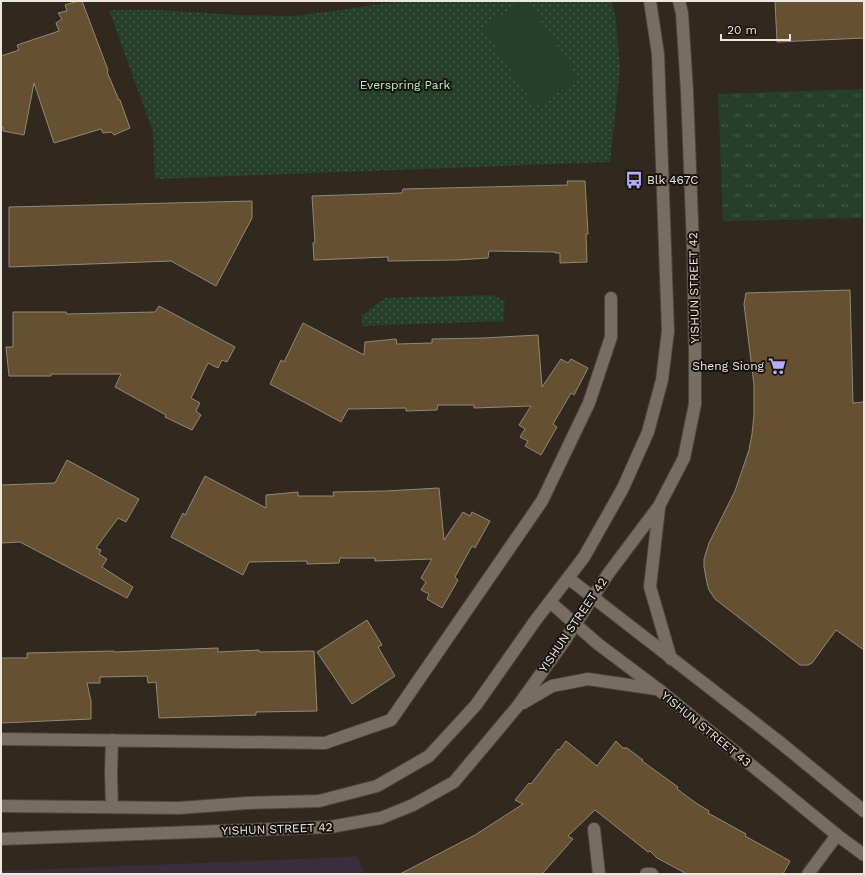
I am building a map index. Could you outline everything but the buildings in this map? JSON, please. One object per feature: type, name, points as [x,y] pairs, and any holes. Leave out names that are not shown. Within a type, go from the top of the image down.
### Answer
[{"type":"street","points":[[1,806],[179,808],[247,803],[319,801],[377,786],[429,756],[471,711],[584,557],[623,488],[648,432],[662,380],[668,331],[658,54],[650,1]]},
{"type":"street","name":"YISHUN STREET 42","points":[[1,840],[330,827],[381,818],[413,805],[454,782],[518,707],[608,574],[659,506],[684,458],[695,404],[693,261],[689,138],[685,51],[682,13],[679,1]]},
{"type":"street","points":[[1,739],[325,743],[391,720],[542,501],[589,402],[611,337],[611,298]]},
{"type":"street","points":[[659,506],[650,587],[671,658]]},
{"type":"street","points":[[568,578],[777,740],[864,811]]},
{"type":"street","name":"YISHUN STREET 43","points":[[550,602],[576,623],[598,644],[658,689],[837,835],[864,855]]},
{"type":"street","points":[[518,707],[552,686],[588,679],[658,689]]},
{"type":"street","points":[[112,740],[110,773],[112,807]]},
{"type":"street","points":[[594,829],[599,874]]},
{"type":"street","points":[[808,874],[837,835]]},
{"type":"street","points":[[646,874],[652,874]]},
{"type":"shaded area","points":[[357,856],[365,874],[1,874],[1,871]]},
{"type":"green space","name":"Everspring Park","points":[[397,1],[612,1],[616,20],[620,69],[610,162],[155,179],[153,132],[109,10],[160,10],[236,15],[293,16]]},
{"type":"green space","points":[[523,1],[528,1],[579,79],[535,107],[483,27]]},
{"type":"green space","points":[[864,89],[864,218],[723,221],[718,94]]},
{"type":"green space","points":[[493,295],[505,301],[503,321],[362,326],[362,315],[385,298]]},
{"type":"place","name":"Blk 467C","points":[[634,180]]},
{"type":"place","name":"Sheng Siong","points":[[777,366]]}]
